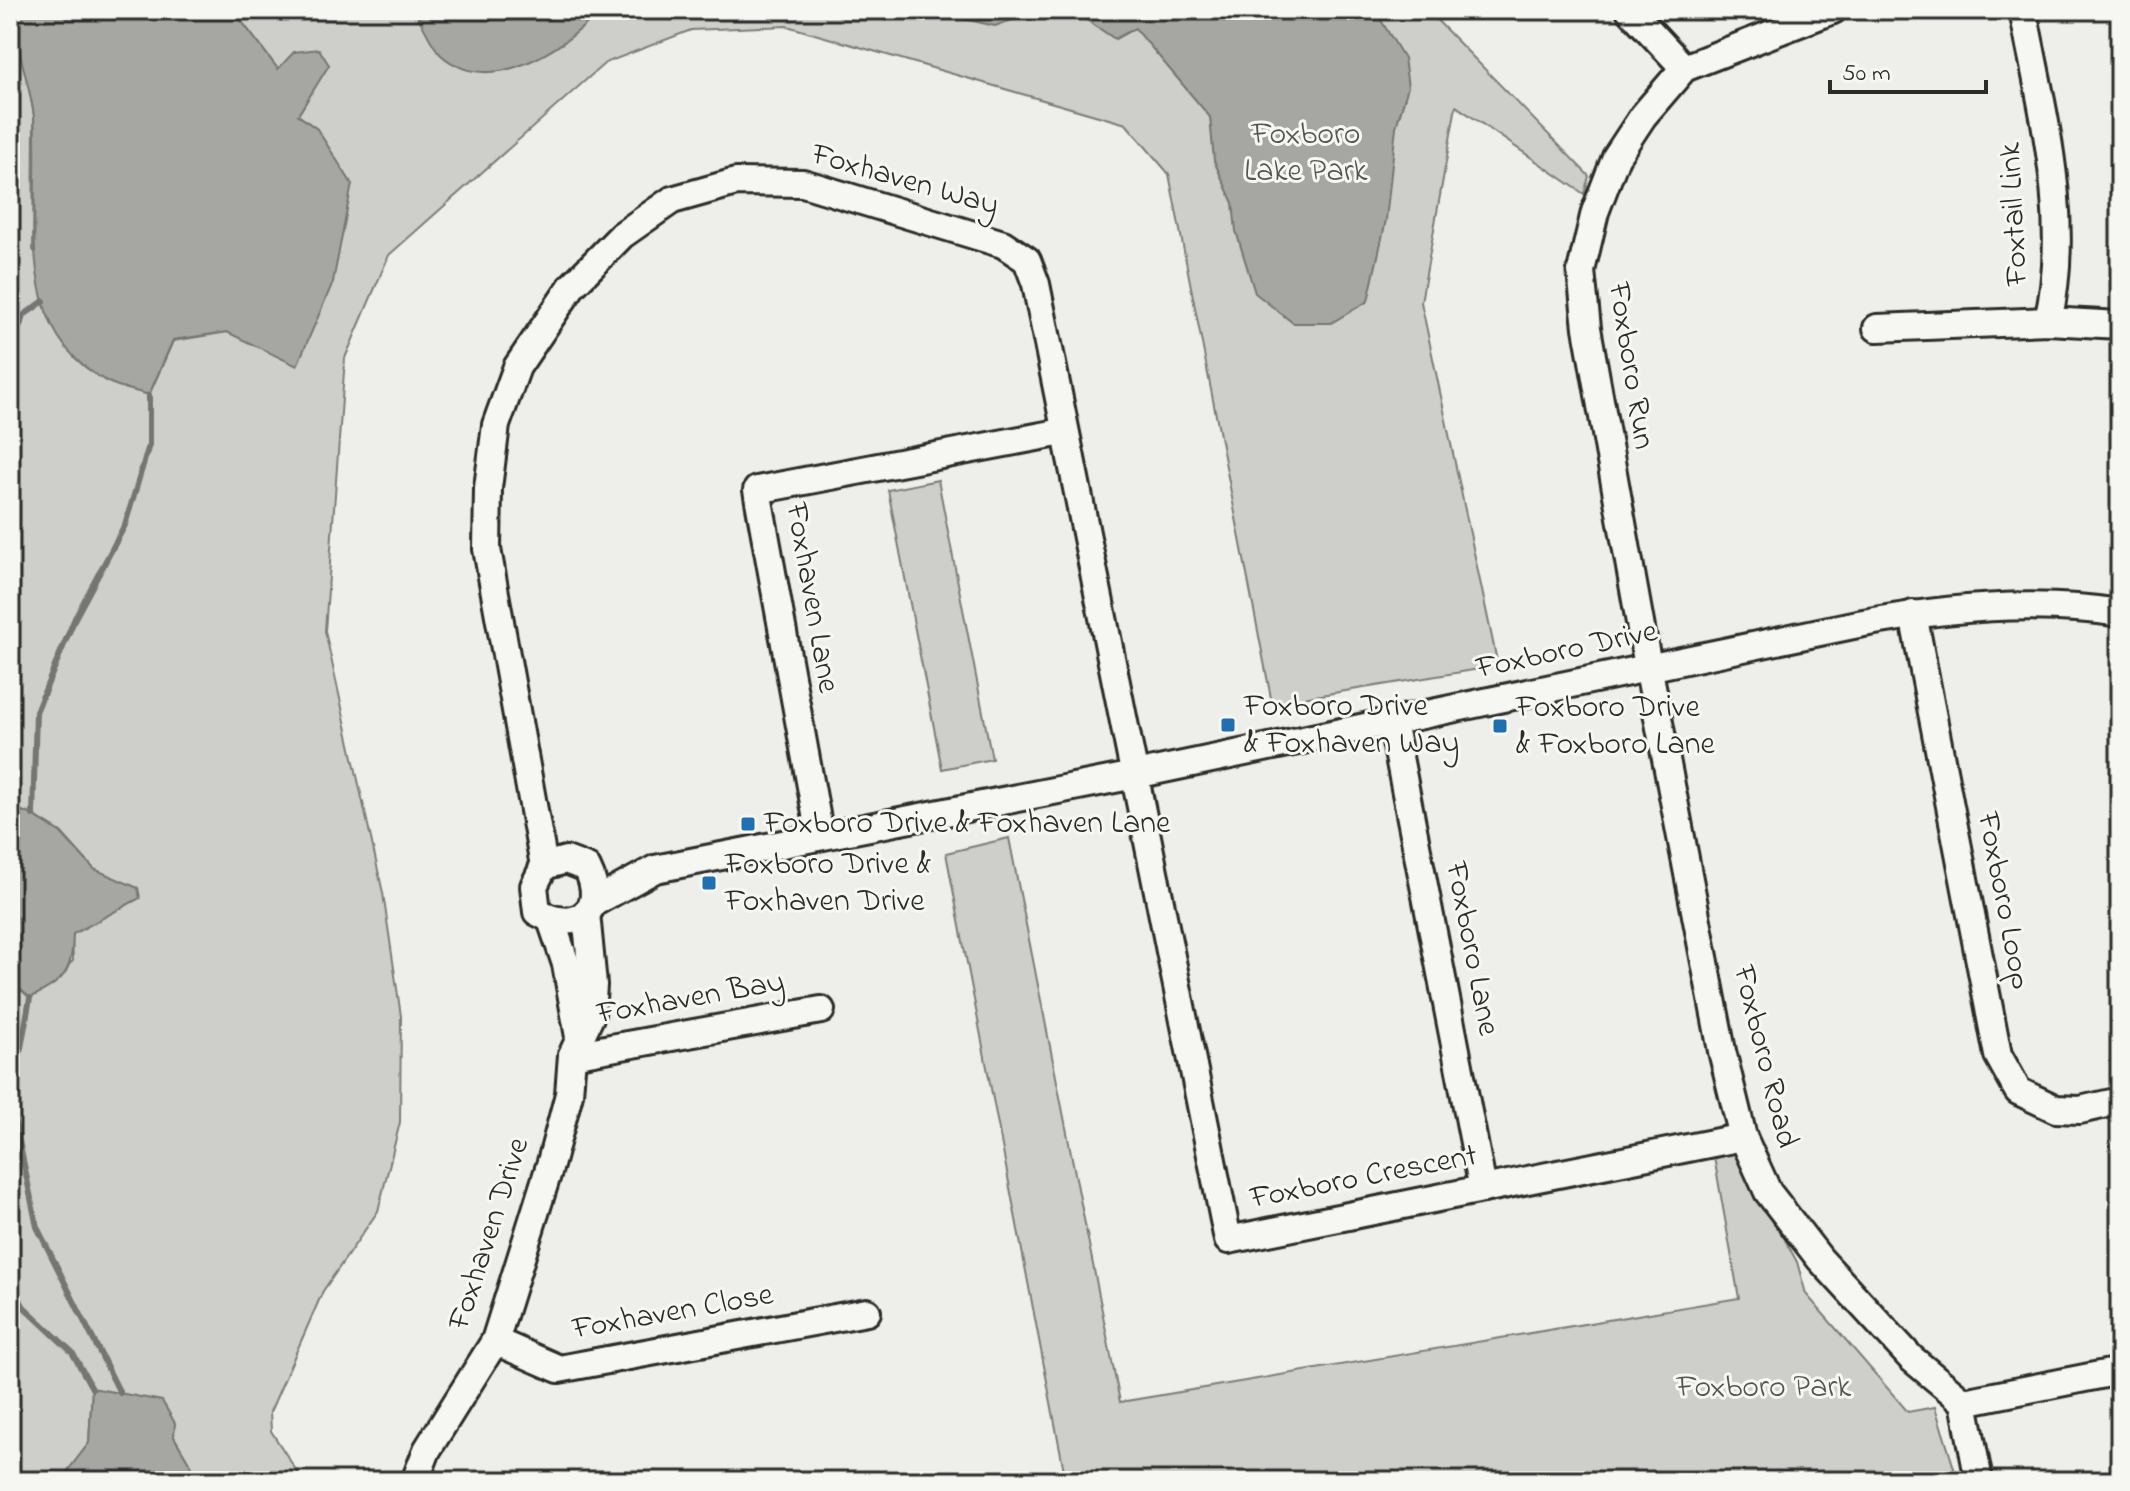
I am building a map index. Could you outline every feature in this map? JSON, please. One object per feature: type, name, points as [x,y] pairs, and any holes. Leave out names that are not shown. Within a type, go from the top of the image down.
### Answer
[{"type":"street","points":[[1630,10],[1684,68]]},
{"type":"street","name":"Foxboro Run","points":[[1649,669],[1587,328],[1581,271],[1595,212],[1616,157],[1643,116],[1684,68],[1833,10]]},
{"type":"street","name":"Foxtail Link","points":[[2023,10],[2054,171],[2056,288],[2048,321]]},
{"type":"street","name":"Foxhaven Way","points":[[544,866],[487,549],[488,488],[496,425],[517,367],[572,286],[634,226],[672,200],[736,182],[803,183],[1003,244],[1027,260],[1036,284],[1063,432],[1135,775]]},
{"type":"street","points":[[1877,328],[2048,321],[2120,325]]},
{"type":"street","name":"Foxhaven Lane","points":[[820,836],[757,490],[1063,432]]},
{"type":"street","name":"Foxboro Drive","points":[[580,864],[655,869],[1135,775],[1913,614],[2013,606],[2090,608],[2120,613]]},
{"type":"street","name":"Foxboro Loop","points":[[1913,614],[1998,1055],[2018,1091],[2056,1109],[2080,1110],[2120,1101]]},
{"type":"street","name":"Foxboro Road","points":[[1649,669],[1722,1051],[1743,1137],[1768,1192],[1820,1259],[1911,1358],[1964,1402]]},
{"type":"street","name":"Foxboro Lane","points":[[1392,721],[1483,1189]]},
{"type":"street","name":"Foxboro Crescent","points":[[1135,775],[1228,1240],[1743,1137]]},
{"type":"street","name":"Foxhaven Way","points":[[532,806],[580,864]]},
{"type":"street","points":[[555,861],[580,864],[597,892],[590,908],[563,921],[551,920],[537,912],[533,899],[534,886],[544,866],[555,861]]},
{"type":"street","name":"Foxboro Drive","points":[[590,908],[655,869]]},
{"type":"street","name":"Foxhaven Drive","points":[[576,1048],[591,1015],[590,908]]},
{"type":"street","name":"Foxhaven Drive","points":[[415,1481],[427,1450],[495,1341],[569,1094],[576,1048],[566,964],[551,920]]},
{"type":"street","name":"Foxhaven Bay","points":[[576,1048],[821,1010]]},
{"type":"street","name":"Foxhaven Close","points":[[495,1341],[559,1369],[867,1312]]},
{"type":"street","points":[[1979,1481],[1964,1402],[2120,1371]]},
{"type":"green space","name":"Foxboro Lake Park","points":[[10,10],[15,10],[34,116],[33,250],[149,395],[173,341],[227,332],[317,129],[298,115],[328,65],[278,69],[233,10],[1427,10],[1589,176],[1584,194],[1456,106],[1421,302],[1498,666],[1272,703],[1169,174],[1126,124],[787,26],[691,30],[605,63],[389,255],[345,358],[325,631],[383,893],[401,1016],[400,1122],[378,1211],[323,1291],[270,1412],[271,1431],[303,1481],[200,1481],[174,1437],[92,1388],[89,1443],[60,1481],[10,1481],[10,980],[30,997],[73,961],[72,934],[96,920],[94,869],[61,832],[33,815],[10,807]]},
{"type":"green space","points":[[938,480],[992,759],[942,769],[888,490]]},
{"type":"green space","name":"Foxboro Park","points":[[1009,838],[1120,1402],[1739,1298],[1714,1157],[1738,1153],[1797,1262],[1806,1294],[1908,1412],[1935,1407],[1958,1481],[1066,1481],[946,853]]},
{"type":"shaded area","points":[[15,10],[233,10],[278,69],[294,52],[319,49],[329,65],[298,115],[317,129],[352,184],[333,282],[297,366],[227,332],[173,340],[149,395],[108,382],[76,359],[55,331],[42,299],[34,227],[34,117],[16,32]]},
{"type":"shaded area","points":[[420,10],[601,10],[547,53],[504,70],[482,72],[461,67],[441,55],[418,17]]},
{"type":"shaded area","points":[[924,10],[1041,10],[995,26]]},
{"type":"shaded area","points":[[1041,10],[1358,10],[1379,17],[1404,58],[1408,87],[1396,127],[1386,220],[1368,301],[1331,323],[1293,323],[1255,293],[1236,231],[1233,203],[1214,161],[1210,117],[1135,28],[1115,39],[1073,11]]},
{"type":"shaded area","points":[[10,807],[33,815],[61,833],[94,869],[138,888],[140,898],[73,934],[71,958],[64,974],[30,998],[10,980]]},
{"type":"shaded area","points":[[92,1388],[162,1401],[175,1423],[174,1437],[200,1481],[60,1481],[89,1443]]},
{"type":"waterway","points":[[10,351],[24,315],[44,301]]},
{"type":"waterway","points":[[33,815],[36,712],[75,618],[125,525],[149,445],[149,395]]},
{"type":"waterway","points":[[30,998],[11,1103],[37,1227],[120,1393]]},
{"type":"waterway","points":[[10,1283],[24,1307],[72,1352],[92,1388]]},
{"type":"place","name":"Foxboro Drive & Foxhaven Way","points":[[1228,725]]},
{"type":"place","name":"Foxboro Drive & Foxboro Lane","points":[[1500,726]]},
{"type":"place","name":"Foxboro Drive & Foxhaven Lane","points":[[748,824]]},
{"type":"place","name":"Foxboro Drive & Foxhaven Drive","points":[[709,883]]}]
